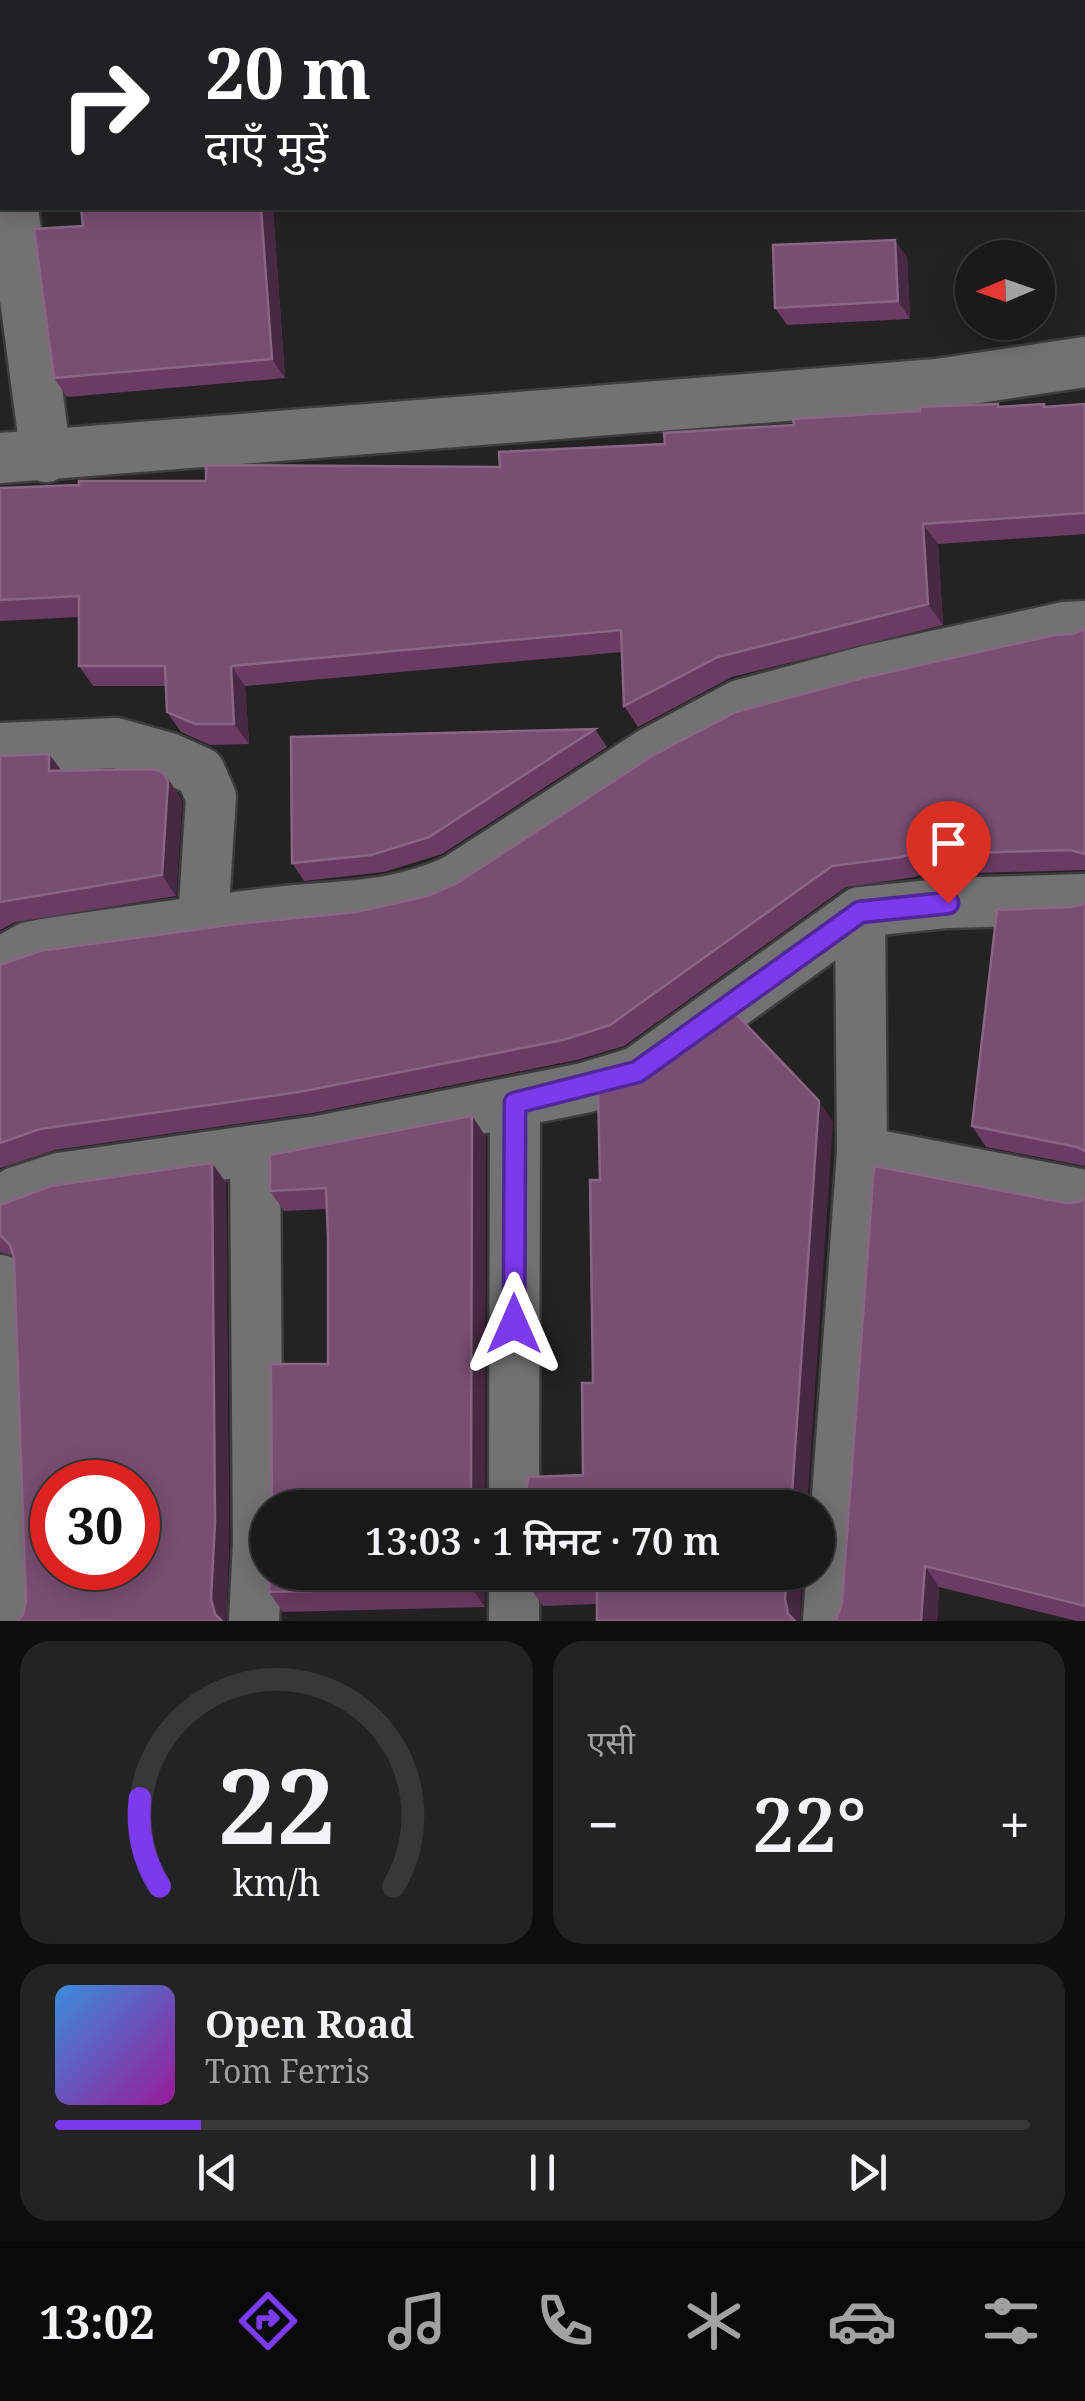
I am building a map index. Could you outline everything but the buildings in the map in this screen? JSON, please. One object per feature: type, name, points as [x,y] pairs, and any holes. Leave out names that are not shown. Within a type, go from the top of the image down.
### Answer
[{"type":"street","points":[[13,210],[23,457],[937,384],[1085,362]]},
{"type":"street","points":[[0,962],[49,943],[422,896],[455,880],[652,752],[740,705],[890,666],[1065,627],[1085,626]]},
{"type":"street","points":[[0,748],[116,743],[169,758],[200,772],[211,797],[203,921]]},
{"type":"street","points":[[0,1202],[16,1192],[59,1178],[255,1152],[515,1103],[637,1072],[860,912],[948,903],[1085,900]]},
{"type":"street","points":[[828,1621],[862,1152],[860,912]]},
{"type":"street","points":[[514,1490],[515,1103]]},
{"type":"street","points":[[254,1621],[258,1543],[255,1152]]},
{"type":"street","points":[[862,1152],[1085,1195]]},
{"type":"street","points":[[0,1280],[12,1621]]},
{"type":"street","points":[[514,1590],[514,1621]]},
{"type":"route","points":[[514,1324],[515,1103],[637,1072],[860,912],[948,903]]}]
